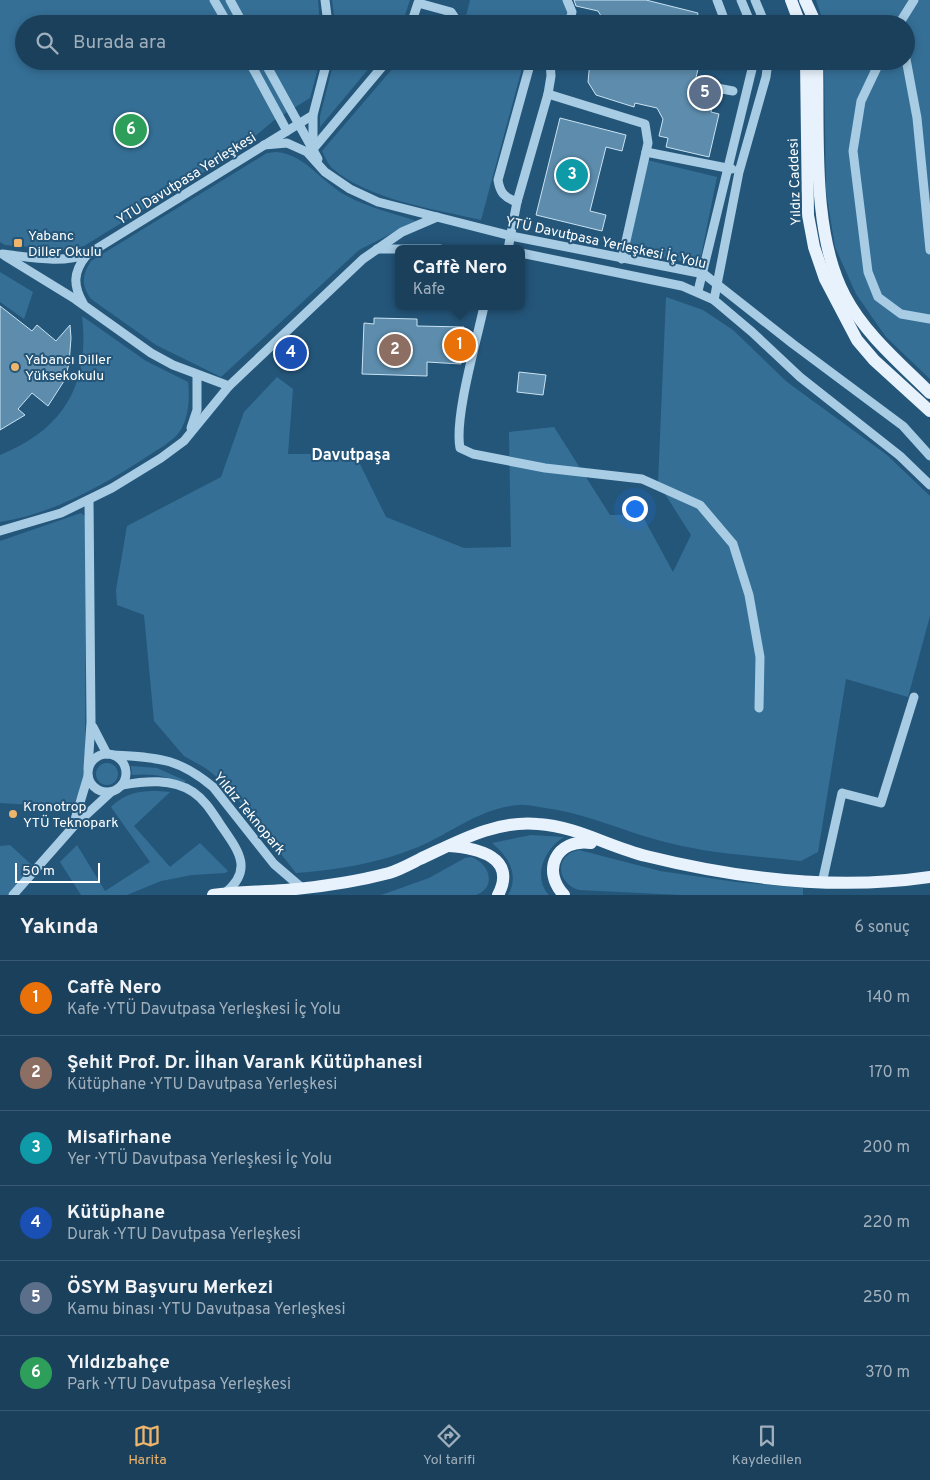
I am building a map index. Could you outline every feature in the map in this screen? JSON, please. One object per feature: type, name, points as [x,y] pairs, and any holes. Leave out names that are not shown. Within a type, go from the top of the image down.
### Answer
[{"type":"main road","points":[[791,0],[797,15]]},
{"type":"main road","points":[[805,0],[812,15]]},
{"type":"main road","name":"Yıldız Caddesi","points":[[806,70],[808,215],[814,247],[825,279],[857,340],[874,360],[930,411]]},
{"type":"main road","name":"Yıldız Caddesi","points":[[817,70],[819,199],[832,261],[845,296],[876,339],[930,393]]},
{"type":"main road","points":[[219,894],[302,888],[356,881],[392,872],[448,846],[499,826],[538,824],[560,828],[644,856],[708,869],[822,883],[878,883],[928,880]]},
{"type":"main road","points":[[564,895],[555,882],[554,875],[555,863],[564,846],[573,842],[588,842],[614,846]]},
{"type":"main road","points":[[448,846],[478,849],[493,858],[502,873],[503,882],[498,895]]},
{"type":"street","points":[[214,0],[223,15]]},
{"type":"street","points":[[230,0],[238,15]]},
{"type":"street","points":[[325,0],[327,15]]},
{"type":"street","points":[[568,0],[571,15]]},
{"type":"street","points":[[717,0],[723,15]]},
{"type":"street","points":[[741,0],[747,15]]},
{"type":"street","points":[[755,0],[761,15]]},
{"type":"street","points":[[904,15],[914,0]]},
{"type":"street","points":[[414,15],[418,3],[451,12],[453,15]]},
{"type":"street","points":[[253,70],[287,131]]},
{"type":"street","points":[[269,70],[325,172]]},
{"type":"street","points":[[312,149],[313,115],[325,70]]},
{"type":"street","points":[[312,149],[379,70]]},
{"type":"street","points":[[517,202],[506,198],[500,192],[498,180],[529,70]]},
{"type":"street","points":[[509,245],[517,202],[548,94],[551,70]]},
{"type":"street","points":[[698,291],[704,274],[726,168],[752,70]]},
{"type":"street","points":[[714,300],[739,172],[767,70]]},
{"type":"street","points":[[876,70],[861,101],[853,151],[868,272],[878,297],[901,314],[930,319]]},
{"type":"street","points":[[908,70],[917,118],[930,250]]},
{"type":"street","points":[[701,85],[732,91]]},
{"type":"street","points":[[548,94],[645,124],[648,142],[622,259]]},
{"type":"street","name":"YTU Davutpasa Yerleşkesi","points":[[1,254],[61,260],[77,259],[313,115]]},
{"type":"street","name":"YTÜ Davutpasa Yerleşkesi İç Yolu","points":[[264,145],[287,143],[307,152],[325,172],[350,189],[378,202],[511,236],[704,274],[793,344],[904,426],[930,456]]},
{"type":"street","points":[[646,152],[739,172]]},
{"type":"street","points":[[0,531],[35,522],[89,500],[136,474],[184,441],[229,386],[363,259],[402,232],[437,217]]},
{"type":"street","points":[[377,249],[395,249]]},
{"type":"street","name":"YTU Davutpasa Yerleşkesi","points":[[1,254],[85,306],[151,353],[196,375],[229,386]]},
{"type":"street","name":"YTU Davutpasa Yerleşkesi","points":[[85,306],[77,292],[75,280],[78,266],[88,254]]},
{"type":"street","name":"YTÜ Davutpasa Yerleşkesi İç Yolu","points":[[525,254],[698,291],[714,300],[752,332],[800,377],[900,456],[930,485]]},
{"type":"street","points":[[483,310],[458,437],[460,448],[473,454],[545,468],[642,479],[700,505],[733,544],[749,596],[760,657],[758,708]]},
{"type":"street","points":[[184,441],[197,410],[196,375]]},
{"type":"street","points":[[89,500],[91,722],[88,772],[93,787],[105,792],[111,792]]},
{"type":"street","points":[[822,883],[842,793],[881,803],[914,697]]},
{"type":"street","points":[[13,895],[73,827],[111,792],[122,785],[125,780],[123,762],[110,755],[95,735],[91,722]]},
{"type":"street","points":[[73,827],[88,772],[95,758],[110,755]]},
{"type":"street","name":"Yıldız Teknopark","points":[[110,755],[159,758],[183,765],[202,778],[213,787],[274,864],[302,888]]},
{"type":"street","name":"Yıldız Teknopark","points":[[122,785],[168,782],[192,791],[207,805],[238,851],[241,861],[241,870],[236,884],[219,894]]},
{"type":"shaded area","points":[[0,0],[318,0],[319,15],[15,15],[15,70],[318,70],[310,98],[273,121],[238,151],[84,246],[64,250],[5,245],[0,242]]},
{"type":"shaded area","points":[[332,0],[410,0],[405,15],[334,15]]},
{"type":"shaded area","points":[[470,0],[565,0],[570,13],[569,15],[466,15]]},
{"type":"shaded area","points":[[816,0],[930,0],[930,379],[886,337],[856,294],[835,247],[826,191],[824,70],[915,70],[915,15],[821,15]]},
{"type":"shaded area","points":[[332,70],[368,70],[320,127],[320,116]]},
{"type":"shaded area","points":[[391,70],[522,70],[481,220],[403,202],[364,188],[332,168],[322,151]]},
{"type":"shaded area","points":[[277,152],[297,158],[338,190],[355,200],[416,221],[359,250],[221,377],[156,345],[91,299],[84,285],[84,275],[91,261],[267,153]]},
{"type":"shaded area","points":[[647,160],[717,177],[701,256],[697,262],[691,263],[629,251]]},
{"type":"shaded area","points":[[0,272],[33,292],[24,319],[0,302]]},
{"type":"shaded area","points":[[666,297],[703,310],[733,330],[787,382],[887,455],[930,496],[930,616],[908,697],[846,679],[818,852],[801,861],[702,850],[653,839],[561,811],[522,805],[505,807],[479,816],[403,853],[342,868],[296,873],[227,786],[207,769],[184,756],[154,721],[144,615],[117,605],[116,590],[127,526],[221,477],[244,412],[277,377],[293,389],[288,454],[355,454],[386,517],[464,548],[511,547],[509,432],[554,427],[610,515],[642,515],[673,572],[691,535],[658,483]]},
{"type":"shaded area","points":[[82,316],[146,361],[188,382],[189,403],[184,424],[176,436],[165,445],[76,498],[39,513],[0,522],[0,455],[41,432],[56,418],[68,401],[82,363]]},
{"type":"shaded area","points":[[81,513],[86,517],[85,777],[71,812],[49,806],[0,803],[0,541]]},
{"type":"shaded area","points":[[107,763],[115,766],[118,774],[115,782],[107,785],[99,782],[96,774],[99,766]]},
{"type":"shaded area","points":[[131,766],[157,768],[186,781],[184,783],[152,775],[132,775]]},
{"type":"shaded area","points":[[158,791],[170,792],[134,826],[170,867],[200,843],[228,871],[225,873],[192,875],[161,881],[127,895],[81,895],[60,862],[77,845],[105,891],[150,862],[111,807],[133,794]]},
{"type":"shaded area","points":[[531,835],[564,837],[551,848],[543,863],[542,880],[544,888],[549,895],[508,895],[513,880],[510,866],[503,854],[492,843]]},
{"type":"shaded area","points":[[10,845],[34,867],[8,895],[0,895],[0,846]]},
{"type":"shaded area","points":[[579,850],[660,871],[736,882],[803,888],[803,895],[681,895],[579,890],[566,882],[562,876],[561,869],[565,857]]},
{"type":"shaded area","points":[[471,857],[482,864],[489,881],[487,887],[476,895],[381,895],[429,878],[465,858]]},
{"type":"building","points":[[574,0],[646,0],[698,13],[698,15],[600,15],[598,11],[576,6]]},
{"type":"building","points":[[589,70],[698,70],[691,98],[713,103],[711,112],[719,114],[709,157],[666,147],[668,138],[659,136],[663,119],[657,108],[635,103],[634,107],[596,95],[588,82]]},
{"type":"building","points":[[560,118],[626,135],[622,151],[606,147],[590,211],[606,215],[602,231],[536,215]]},
{"type":"building","points":[[0,306],[32,331],[37,325],[56,341],[70,325],[71,338],[69,364],[64,381],[48,406],[32,393],[18,409],[25,415],[0,430]]},
{"type":"building","points":[[374,318],[417,319],[417,326],[464,327],[461,364],[427,362],[427,376],[362,374],[364,323],[374,324]]},
{"type":"building","points":[[519,372],[546,375],[543,395],[517,392]]},
{"type":"place","name":"ÖSYM Başvuru Merkezi","points":[[705,93]]},
{"type":"place","name":"Yıldızbahçe","points":[[131,130]]},
{"type":"place","name":"Misafirhane","points":[[572,175]]},
{"type":"place","name":"Yabanc Diller Okulu","points":[[18,243]]},
{"type":"place","name":"Caffè Nero","points":[[460,345]]},
{"type":"place","name":"Şehit Prof. Dr. İlhan Varank Kütüphanesi","points":[[395,350]]},
{"type":"place","name":"Kütüphane","points":[[291,353]]},
{"type":"place","name":"Yabancı Diller Yüksekokulu","points":[[15,367]]},
{"type":"place","name":"Kronotrop YTÜ Teknopark","points":[[13,814]]},
{"type":"district","name":"Davutpaşa","points":[[351,454]]}]
